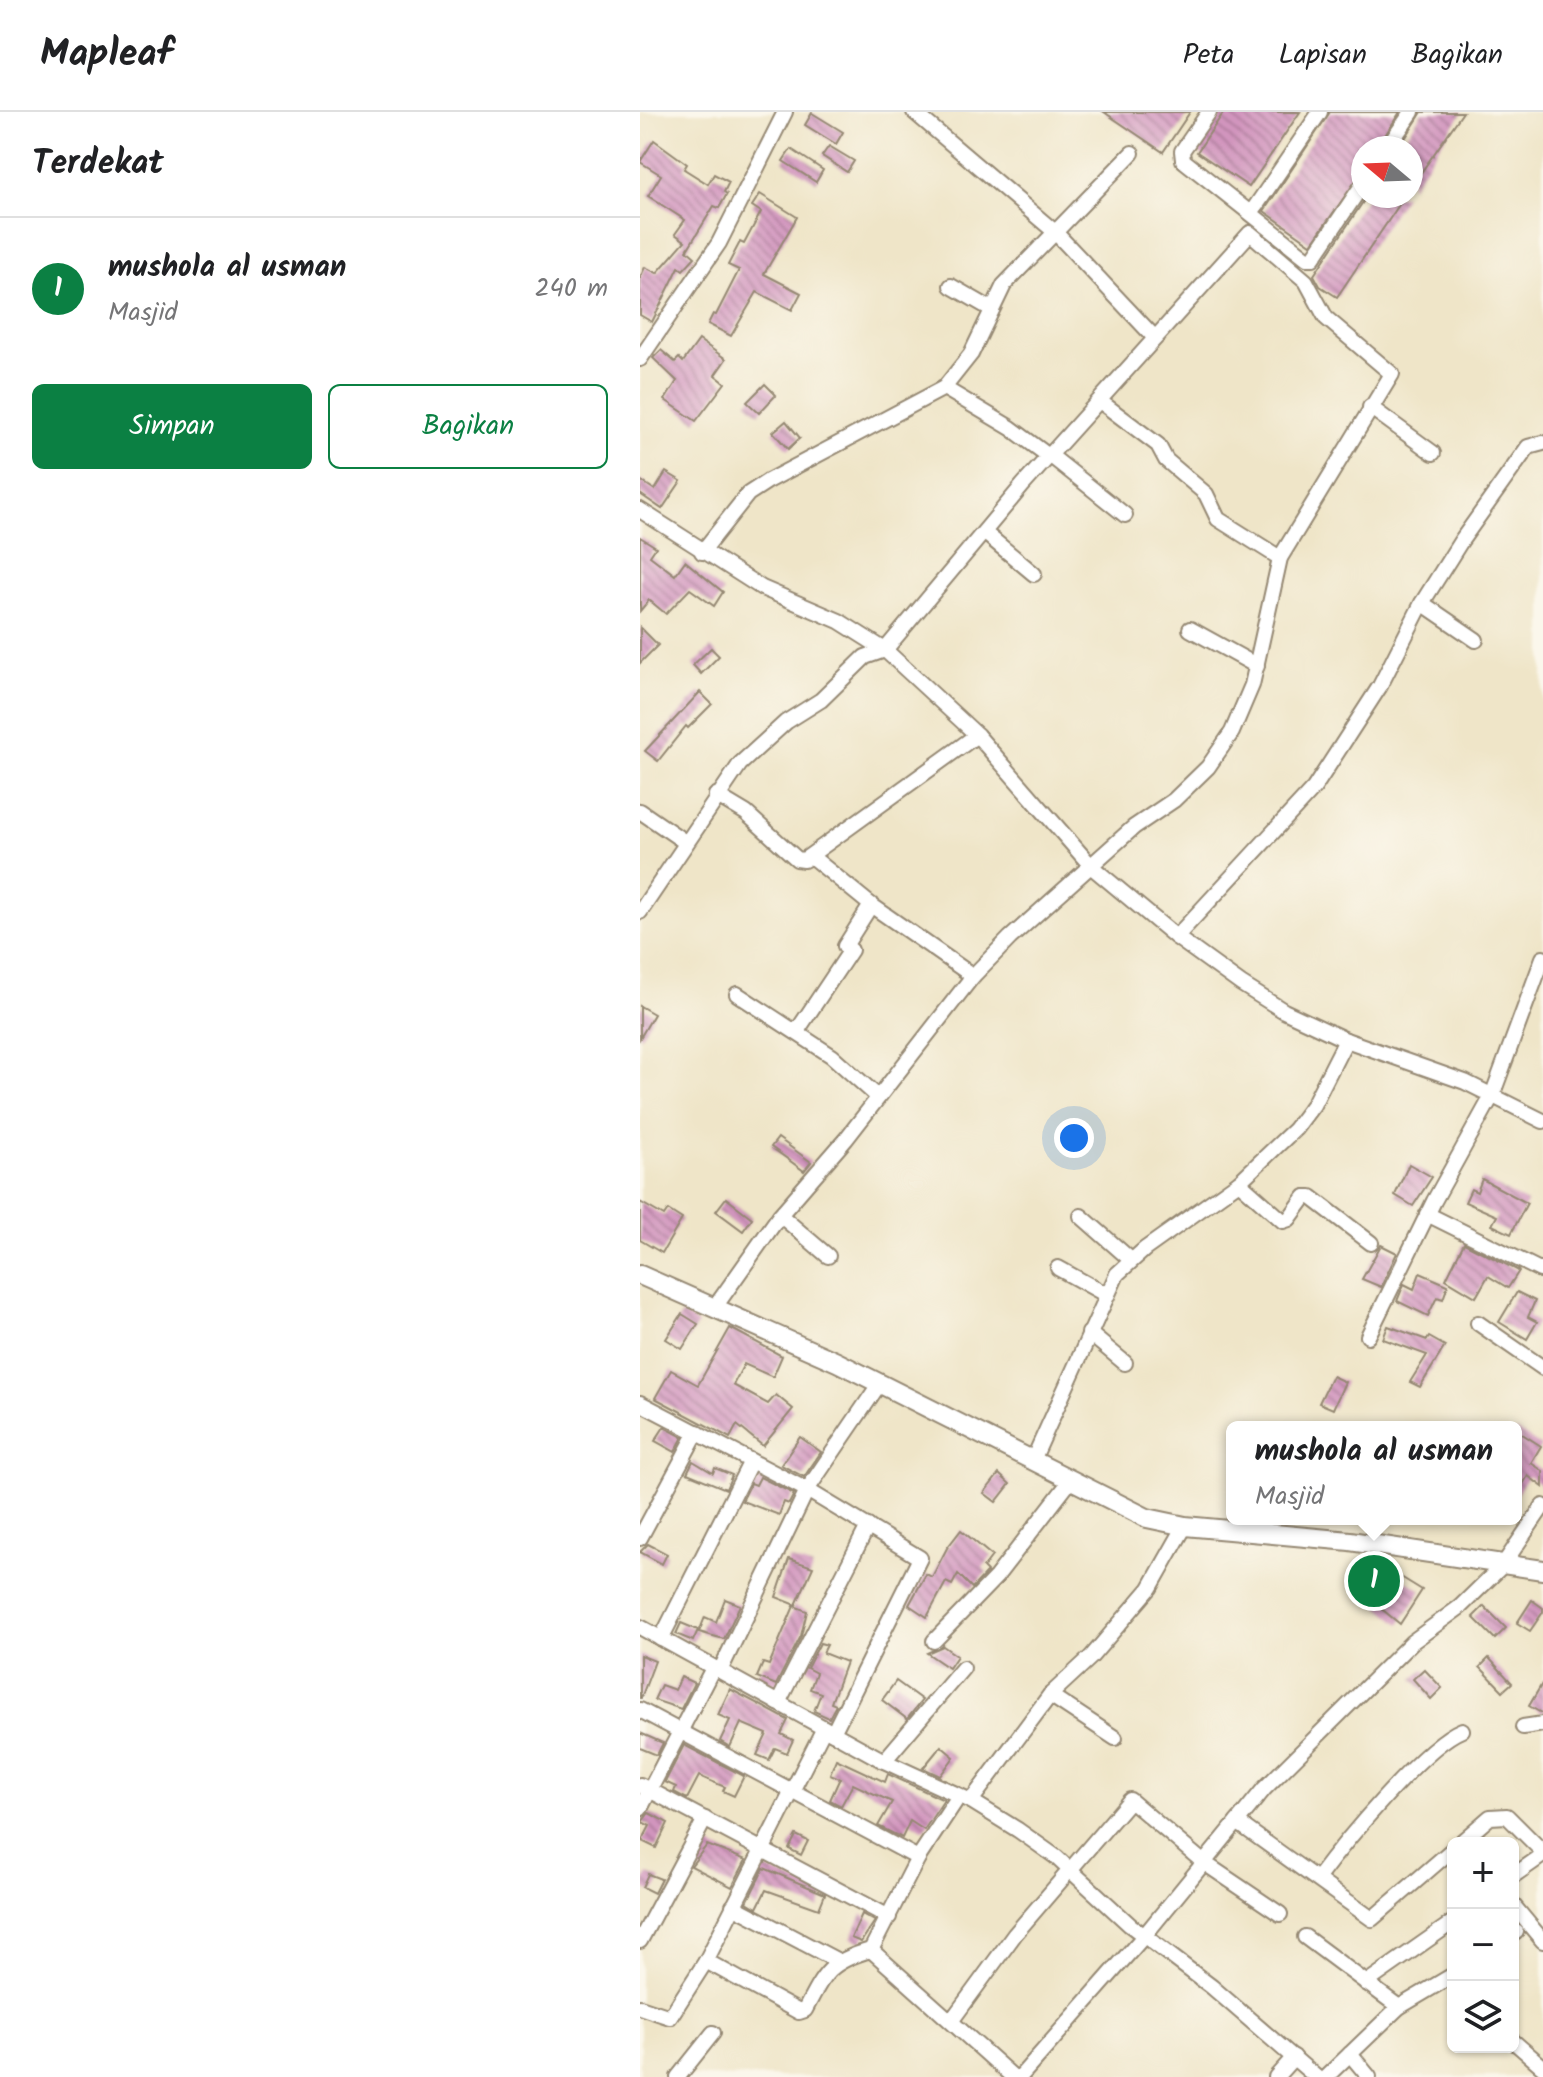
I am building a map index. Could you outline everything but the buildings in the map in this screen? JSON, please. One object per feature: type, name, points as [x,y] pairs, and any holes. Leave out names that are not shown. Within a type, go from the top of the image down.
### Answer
[{"type":"main road","points":[[640,1275],[880,1383],[1147,1518],[1185,1526],[1263,1527],[1543,1570]]},
{"type":"street","points":[[640,359],[719,243],[785,112]]},
{"type":"street","points":[[914,112],[1055,232],[1155,338]]},
{"type":"street","points":[[1209,112],[1182,151],[1183,160],[1301,255],[1313,258],[1351,202]]},
{"type":"street","points":[[1251,213],[1320,112]]},
{"type":"street","points":[[1395,136],[1412,112]]},
{"type":"street","points":[[702,552],[748,494],[944,388],[971,354],[1004,285],[1132,153]]},
{"type":"street","points":[[640,912],[716,795],[740,764],[786,722],[821,700],[865,657],[885,650],[1051,456],[1250,233],[1306,281],[1326,318],[1392,374],[1280,558],[1257,666],[1244,707],[1208,767],[1010,938],[973,976],[780,1215],[715,1307]]},
{"type":"street","points":[[951,286],[991,309]]},
{"type":"street","points":[[944,388],[1051,456],[1125,515]]},
{"type":"street","points":[[1101,402],[1158,445],[1166,460],[1206,494],[1218,519],[1280,558]]},
{"type":"street","points":[[1370,407],[1433,453]]},
{"type":"street","points":[[1176,937],[1314,788],[1380,686],[1422,603],[1461,541],[1528,447],[1543,443]]},
{"type":"street","points":[[640,510],[762,588],[839,621],[885,650],[977,735],[1057,832],[1092,867],[1176,937],[1284,1011],[1346,1040],[1454,1078],[1543,1121]]},
{"type":"street","points":[[985,533],[1034,574]]},
{"type":"street","points":[[1422,603],[1476,640]]},
{"type":"street","points":[[1190,629],[1257,666]]},
{"type":"street","points":[[716,795],[746,813],[797,859],[812,857],[977,735]]},
{"type":"street","points":[[640,811],[685,842]]},
{"type":"street","points":[[812,857],[871,905],[973,976]]},
{"type":"street","points":[[797,1031],[851,950],[845,946],[871,905]]},
{"type":"street","points":[[1368,1336],[1427,1214],[1492,1096],[1543,958]]},
{"type":"street","points":[[737,994],[832,1056],[878,1097]]},
{"type":"street","points":[[1033,1460],[1105,1294],[1131,1260],[1239,1182],[1304,1117],[1346,1040]]},
{"type":"street","points":[[1239,1182],[1283,1221],[1289,1219],[1302,1200],[1311,1197],[1371,1243]]},
{"type":"street","points":[[1427,1214],[1540,1270]]},
{"type":"street","points":[[780,1215],[828,1256]]},
{"type":"street","points":[[1081,1216],[1131,1260]]},
{"type":"street","points":[[1058,1268],[1105,1294]]},
{"type":"street","points":[[1478,1323],[1543,1368]]},
{"type":"street","points":[[1089,1333],[1125,1363]]},
{"type":"street","points":[[640,1809],[645,1787],[717,1670],[807,1490],[880,1383]]},
{"type":"street","points":[[640,1403],[807,1490],[914,1552],[919,1562],[829,1731],[793,1791],[706,1961],[670,2017],[641,2010]]},
{"type":"street","points":[[640,1538],[697,1432]]},
{"type":"street","points":[[661,1639],[751,1461]]},
{"type":"street","points":[[934,1641],[987,1588],[1071,1480]]},
{"type":"street","points":[[1020,2077],[1144,1936],[1264,1789],[1412,1642],[1460,1607],[1503,1565],[1543,1506]]},
{"type":"street","points":[[778,1703],[868,1526]]},
{"type":"street","points":[[706,1961],[776,2002],[799,2012],[805,2010],[817,1986],[838,1961],[871,1950],[918,1858],[1050,1695],[1091,1657],[1150,1588],[1185,1526]]},
{"type":"street","points":[[640,1627],[884,1761],[965,1798],[1043,1848],[1144,1936],[1212,1987],[1316,2077]]},
{"type":"street","points":[[884,1761],[963,1668]]},
{"type":"street","points":[[1050,1695],[1115,1738]]},
{"type":"street","points":[[640,1710],[918,1858]]},
{"type":"street","points":[[1523,1727],[1543,1724]]},
{"type":"street","points":[[1317,1879],[1355,1829],[1443,1743],[1462,1730]]},
{"type":"street","points":[[645,1787],[889,1917]]},
{"type":"street","points":[[952,2020],[1069,1869],[1130,1800],[1203,1862],[1280,1914]]},
{"type":"street","points":[[1467,1837],[1490,1817],[1507,1816],[1543,1854],[1519,1872]]},
{"type":"street","points":[[640,1941],[705,1819]]},
{"type":"street","points":[[1237,1822],[1372,1919],[1447,1854]]},
{"type":"street","points":[[733,1906],[838,1961]]},
{"type":"street","points":[[1516,1909],[1543,1941]]},
{"type":"street","points":[[1366,1983],[1447,1926]]},
{"type":"street","points":[[1305,1937],[1399,2007]]},
{"type":"street","points":[[871,1950],[1013,2077]]},
{"type":"street","points":[[1326,2077],[1399,2007],[1447,1982]]},
{"type":"street","points":[[678,2077],[713,2033]]},
{"type":"street","points":[[1519,2046],[1543,2067]]},
{"type":"street","points":[[1350,2054],[1369,2077]]},
{"type":"street","points":[[1276,2077],[1294,2057]]},
{"type":"place","name":"mushola al usman","points":[[1374,1581]]}]
